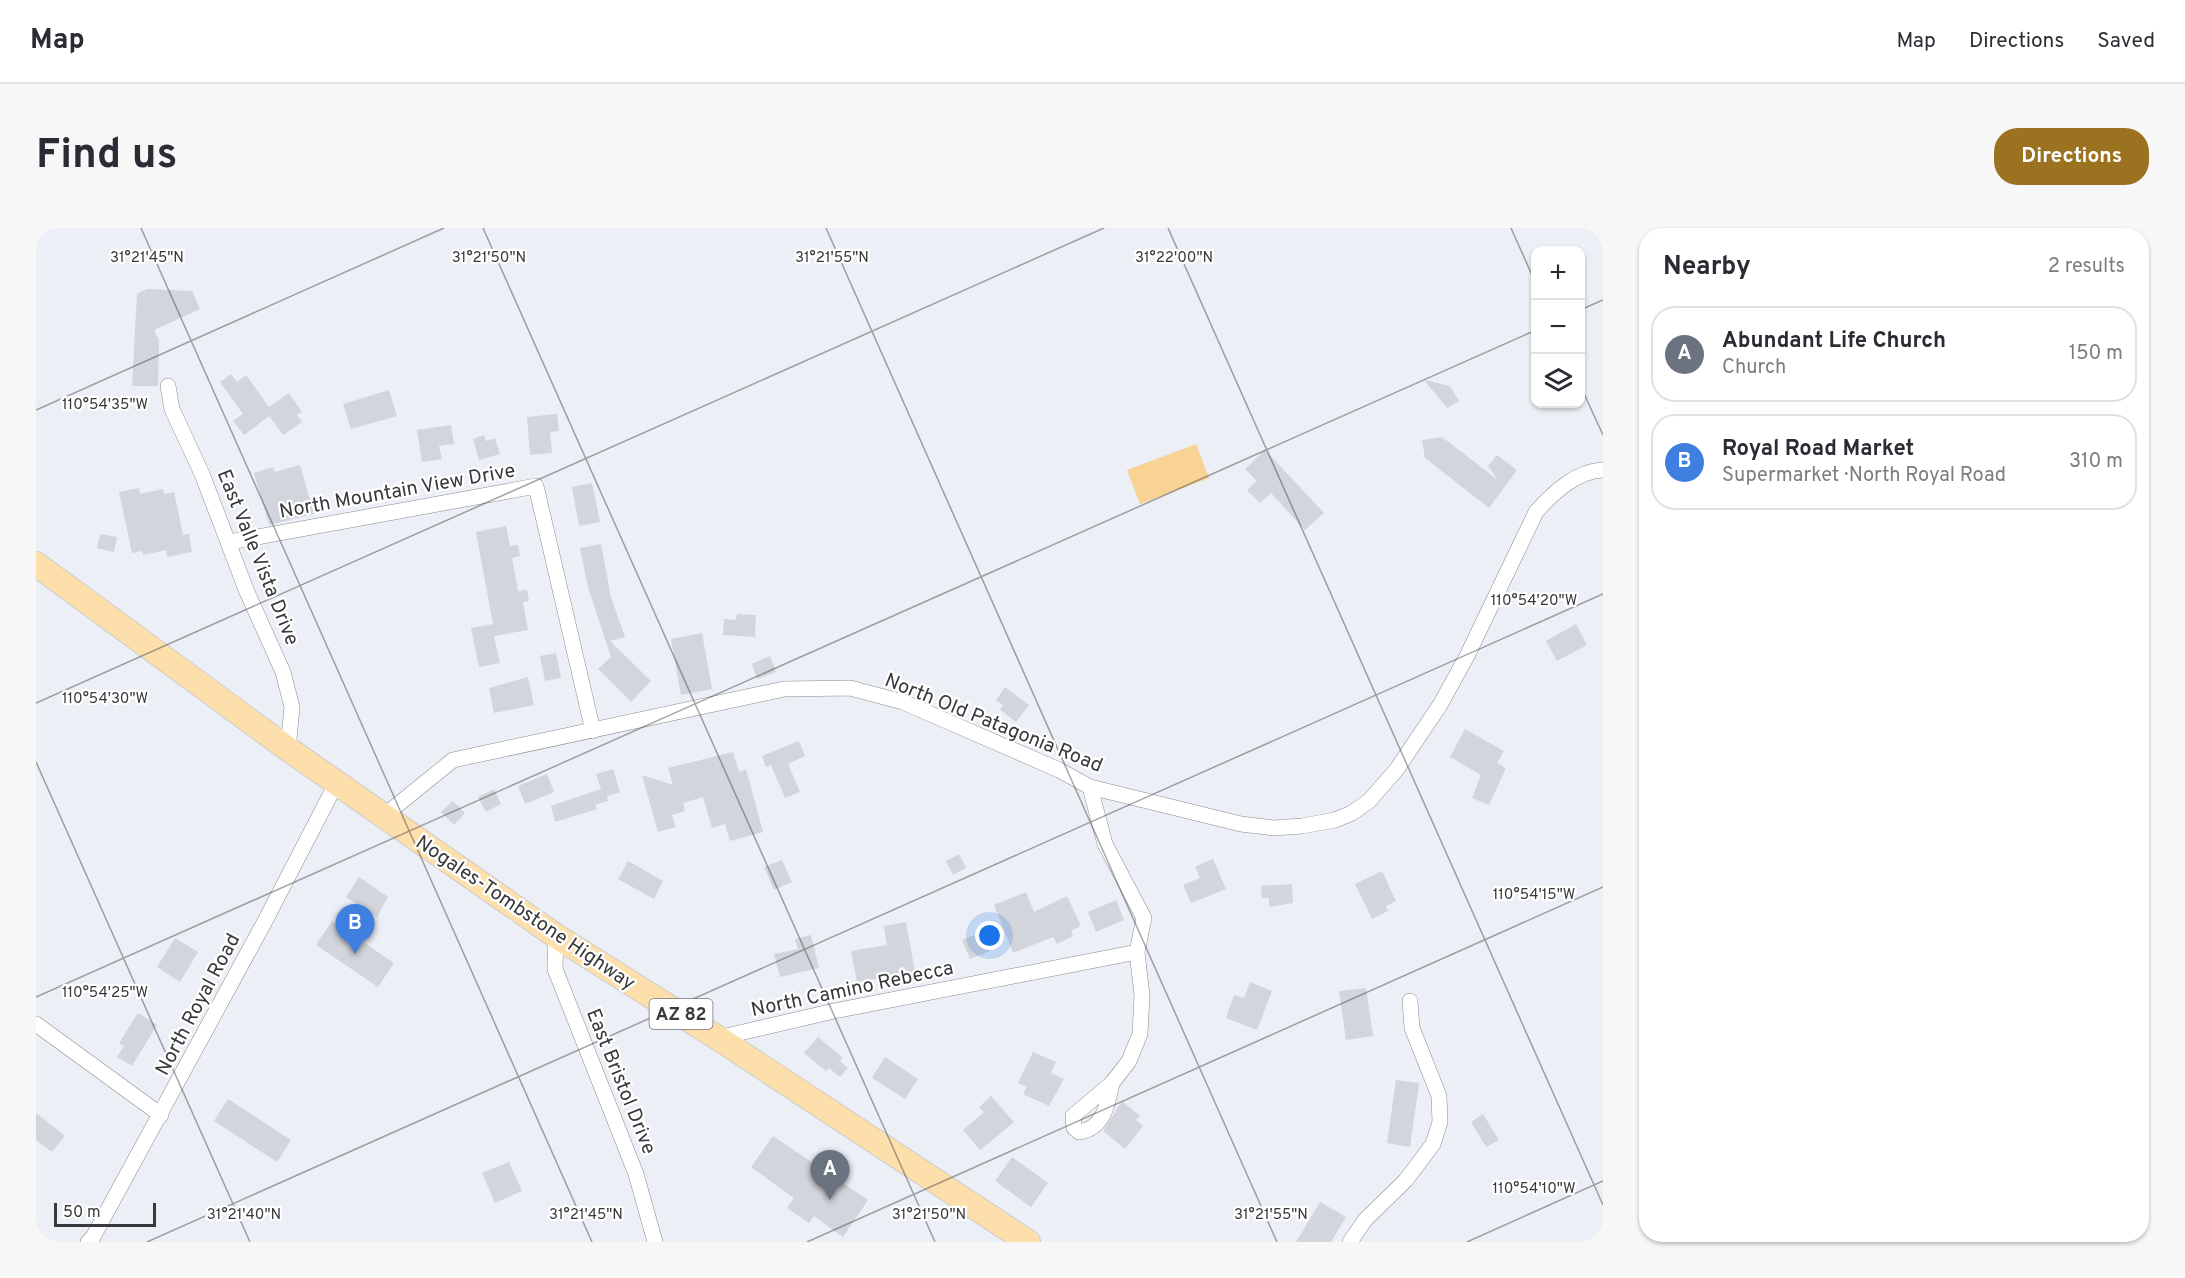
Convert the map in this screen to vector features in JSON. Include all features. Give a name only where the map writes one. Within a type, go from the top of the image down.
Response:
[{"type":"main road","name":"Nogales-Tombstone Highway","points":[[36,564],[288,749],[556,936],[718,1038],[1028,1242]]},
{"type":"street","name":"East Valle Vista Drive","points":[[168,386],[172,409],[230,542],[247,592],[284,672],[292,707],[288,749]]},
{"type":"street","name":"North Old Patagonia Road","points":[[385,815],[453,760],[784,689],[850,688],[903,702],[1059,770],[1090,787],[1242,824],[1274,828],[1318,823],[1352,813],[1369,801],[1397,769],[1440,705],[1467,656],[1536,512],[1552,493],[1573,480],[1603,470]]},
{"type":"street","name":"North Mountain View Drive","points":[[230,542],[536,486],[592,732]]},
{"type":"street","name":"North Royal Road","points":[[88,1242],[161,1115],[337,782]]},
{"type":"street","points":[[1090,787],[1105,844],[1144,918],[1137,952],[1142,995],[1140,1035],[1129,1061],[1112,1083]]},
{"type":"street","name":"East Bristol Drive","points":[[556,936],[555,969],[636,1174],[649,1238]]},
{"type":"street","name":"North Camino Rebecca","points":[[718,1038],[834,1011],[1137,952]]},
{"type":"street","points":[[1350,1242],[1365,1220],[1406,1180],[1433,1144],[1440,1122],[1439,1096],[1412,1028],[1410,1001]]},
{"type":"street","points":[[36,1024],[161,1115]]},
{"type":"shaded area","points":[[1196,444],[1209,478],[1140,504],[1127,470]]},
{"type":"building","points":[[147,289],[192,291],[200,309],[154,330],[159,340],[158,386],[132,386],[137,294]]},
{"type":"building","points":[[231,374],[237,382],[246,375],[269,407],[289,393],[302,412],[297,415],[302,422],[283,435],[269,416],[244,435],[233,421],[243,414],[220,382]]},
{"type":"building","points":[[1424,380],[1450,386],[1459,401],[1447,408]]},
{"type":"building","points":[[389,390],[397,416],[351,429],[343,404]]},
{"type":"building","points":[[557,414],[559,431],[550,432],[552,453],[530,455],[527,417]]},
{"type":"building","points":[[451,425],[454,444],[439,446],[442,459],[422,462],[417,430]]},
{"type":"building","points":[[484,435],[486,441],[495,438],[500,454],[479,460],[473,439]]},
{"type":"building","points":[[1442,437],[1498,480],[1488,466],[1497,455],[1517,470],[1489,508],[1425,458],[1422,440]]},
{"type":"building","points":[[1265,450],[1324,513],[1305,530],[1271,493],[1260,503],[1247,490],[1257,481],[1245,469]]},
{"type":"building","points":[[300,465],[314,514],[269,525],[254,473],[273,467],[275,472]]},
{"type":"building","points":[[592,483],[600,522],[579,526],[572,487]]},
{"type":"building","points":[[139,488],[140,494],[163,489],[164,494],[174,492],[183,535],[189,534],[192,552],[167,557],[166,550],[143,555],[142,551],[132,553],[119,492]]},
{"type":"building","points":[[506,526],[510,546],[518,545],[520,556],[512,558],[518,591],[527,590],[529,601],[523,602],[528,630],[494,636],[500,663],[479,667],[471,628],[493,624],[476,532]]},
{"type":"building","points":[[100,534],[117,537],[114,552],[97,548]]},
{"type":"building","points":[[601,544],[611,597],[625,637],[610,641],[651,681],[631,702],[598,669],[611,657],[588,587],[580,548]]},
{"type":"building","points":[[737,614],[756,615],[755,637],[723,635],[724,619],[736,620]]},
{"type":"building","points":[[1576,624],[1587,645],[1557,661],[1546,641]]},
{"type":"building","points":[[702,633],[712,689],[681,695],[671,639]]},
{"type":"building","points":[[556,653],[561,678],[545,681],[540,656]]},
{"type":"building","points":[[770,656],[776,672],[757,679],[752,664]]},
{"type":"building","points":[[528,677],[534,705],[494,713],[489,688]]},
{"type":"building","points":[[1005,687],[1029,705],[1016,722],[1000,710],[1003,705],[996,700]]},
{"type":"building","points":[[1465,729],[1504,751],[1497,763],[1506,768],[1489,805],[1472,798],[1481,775],[1450,757]]},
{"type":"building","points":[[799,741],[805,756],[788,764],[800,792],[785,798],[771,765],[766,767],[762,756]]},
{"type":"building","points":[[733,752],[739,772],[746,769],[763,832],[730,841],[725,824],[712,828],[703,797],[683,803],[685,811],[672,815],[676,827],[658,832],[642,775],[673,785],[668,768]]},
{"type":"building","points":[[613,769],[620,792],[607,796],[608,801],[595,805],[597,809],[555,822],[551,806],[601,789],[596,774]]},
{"type":"building","points":[[547,774],[554,792],[525,804],[518,786]]},
{"type":"building","points":[[494,789],[501,804],[486,812],[478,797]]},
{"type":"building","points":[[453,801],[465,813],[454,825],[441,812]]},
{"type":"building","points":[[959,854],[966,868],[953,875],[946,861]]},
{"type":"building","points":[[1213,859],[1226,889],[1191,903],[1183,885],[1200,878],[1195,867]]},
{"type":"building","points":[[782,860],[792,882],[774,890],[764,867]]},
{"type":"building","points":[[628,861],[663,881],[654,899],[618,879]]},
{"type":"building","points":[[1382,871],[1396,901],[1386,906],[1388,911],[1372,919],[1355,884]]},
{"type":"building","points":[[359,877],[388,897],[377,917],[346,897]]},
{"type":"building","points":[[1292,884],[1293,903],[1269,907],[1269,898],[1262,898],[1261,886]]},
{"type":"building","points":[[1026,892],[1034,912],[1067,896],[1081,926],[1071,931],[1073,936],[1057,944],[1053,937],[1013,953],[994,905]]},
{"type":"building","points":[[1116,900],[1124,920],[1096,932],[1088,912]]},
{"type":"building","points":[[332,921],[394,963],[378,987],[316,945]]},
{"type":"building","points":[[906,922],[915,972],[857,982],[851,951],[887,945],[884,926]]},
{"type":"building","points":[[982,932],[990,951],[970,959],[962,940]]},
{"type":"building","points":[[811,935],[819,968],[780,977],[774,954],[798,949],[795,939]]},
{"type":"building","points":[[175,938],[198,952],[180,982],[157,967]]},
{"type":"building","points":[[1250,982],[1272,991],[1257,1030],[1226,1018],[1234,995],[1244,998]]},
{"type":"building","points":[[1366,988],[1373,1036],[1346,1040],[1339,991]]},
{"type":"building","points":[[138,1013],[157,1025],[132,1066],[117,1057],[124,1046],[119,1043]]},
{"type":"building","points":[[818,1037],[843,1058],[840,1061],[848,1068],[840,1077],[829,1068],[826,1071],[804,1053]]},
{"type":"building","points":[[1033,1052],[1056,1062],[1051,1073],[1064,1079],[1049,1106],[1023,1094],[1027,1087],[1018,1083]]},
{"type":"building","points":[[885,1057],[918,1079],[905,1099],[872,1078]]},
{"type":"building","points":[[1396,1080],[1419,1083],[1410,1147],[1387,1143]]},
{"type":"building","points":[[991,1096],[1014,1122],[980,1150],[963,1130],[984,1112],[979,1107]]},
{"type":"building","points":[[228,1099],[291,1140],[277,1162],[214,1121]]},
{"type":"building","points":[[1122,1101],[1140,1116],[1136,1120],[1143,1126],[1125,1149],[1103,1131]]},
{"type":"building","points":[[36,1113],[65,1136],[52,1152],[36,1140]]},
{"type":"building","points":[[1483,1114],[1499,1140],[1486,1147],[1471,1122]]},
{"type":"building","points":[[773,1136],[868,1200],[843,1237],[814,1216],[809,1223],[787,1208],[794,1198],[751,1167]]},
{"type":"building","points":[[1012,1157],[1048,1183],[1031,1207],[995,1181]]},
{"type":"building","points":[[509,1162],[522,1191],[495,1203],[482,1173]]},
{"type":"building","points":[[1320,1202],[1346,1217],[1331,1242],[1296,1242]]},
{"type":"place","name":"Royal Road Market","points":[[355,954]]},
{"type":"place","name":"Abundant Life Church","points":[[830,1200]]}]
